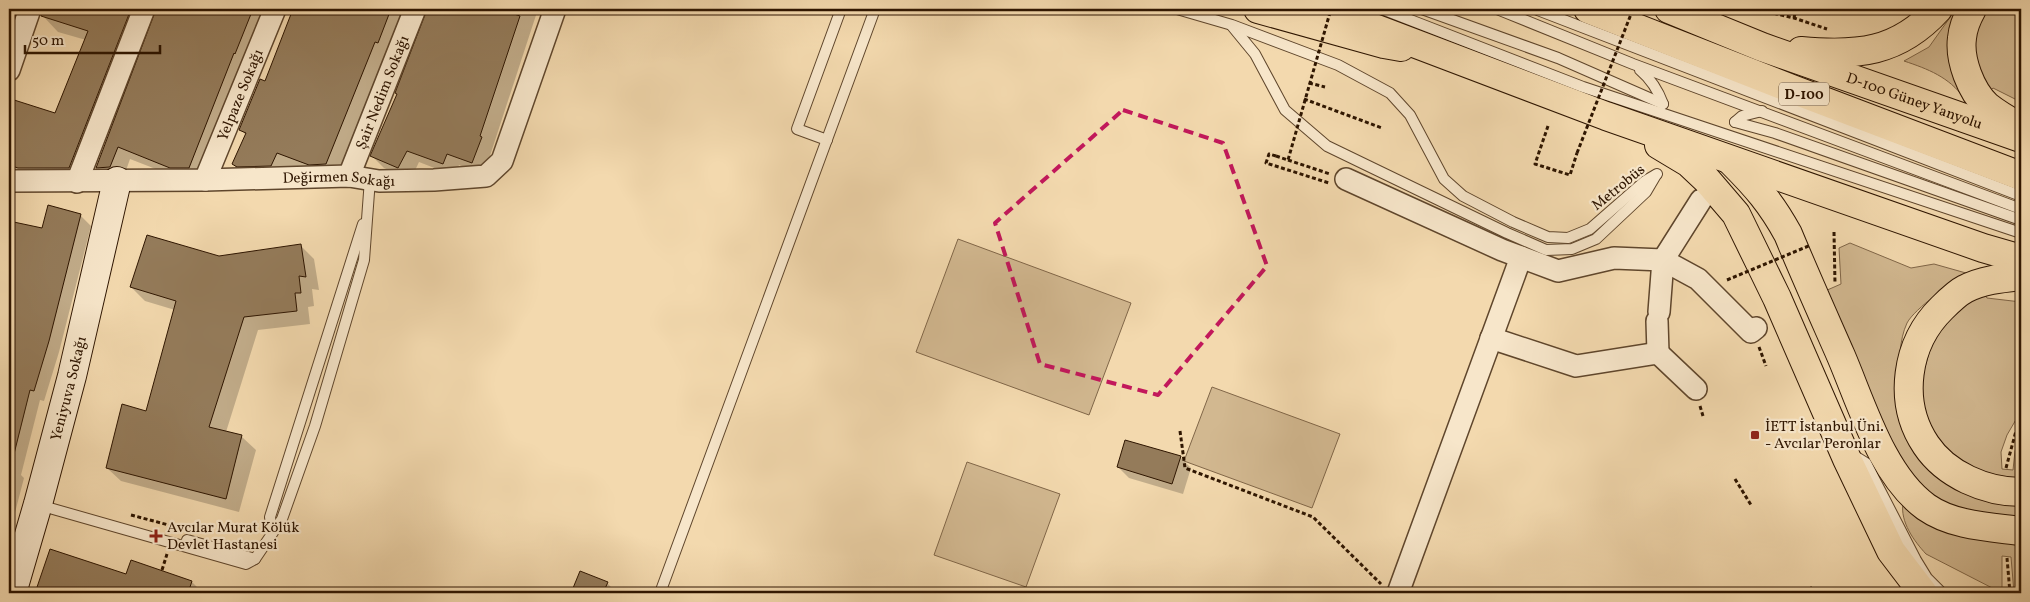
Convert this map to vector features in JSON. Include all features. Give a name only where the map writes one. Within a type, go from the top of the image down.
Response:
[{"type":"main road","points":[[1258,9],[1384,44],[1438,52]]},
{"type":"main road","points":[[1324,9],[1606,116],[1725,156],[1982,248],[2021,259]]},
{"type":"main road","name":"D-100","points":[[1588,9],[2021,176]]},
{"type":"main road","name":"D-100 Güney Yanyolu","points":[[1669,9],[1762,47],[2021,138]]},
{"type":"main road","points":[[1762,47],[1825,53],[1850,53],[1868,50],[1890,44],[1912,34],[1938,9]]},
{"type":"main road","points":[[1972,9],[1965,23],[1961,40],[1964,62],[1971,82],[1986,104],[2021,128]]},
{"type":"main road","points":[[1606,116],[1689,163],[1706,179],[1736,214],[1777,298],[1847,459],[1890,551],[1923,593]]},
{"type":"main road","points":[[1725,156],[1759,189],[1776,211],[1788,234],[1877,440],[1897,478],[1927,508],[1948,518],[1970,525],[2021,531]]},
{"type":"main road","points":[[2021,276],[1978,284],[1965,289],[1930,319],[1916,342],[1909,382],[1910,402],[1916,424],[1925,444],[1942,463],[1959,475],[1981,486],[2008,492],[2021,492]]},
{"type":"street","points":[[9,70],[30,9]]},
{"type":"street","points":[[77,182],[144,9]]},
{"type":"street","name":"Yelpaze Sokağı","points":[[205,180],[276,9]]},
{"type":"street","name":"Şair Nedim Sokağı","points":[[360,178],[415,9]]},
{"type":"street","name":"Değirmen Sokağı","points":[[9,181],[77,182],[360,178],[378,181],[434,180],[486,176],[502,161],[555,9]]},
{"type":"street","points":[[1346,179],[1521,257],[1558,271],[1614,258],[1664,260],[1698,279],[1751,332],[1756,328]]},
{"type":"street","name":"Yeniyuva Sokağı","points":[[12,593],[39,502],[72,376],[117,181]]},
{"type":"street","points":[[1696,389],[1658,353],[1658,317],[1664,260],[1701,200]]},
{"type":"street","points":[[1390,590],[1491,338],[1521,257]]},
{"type":"street","points":[[1491,338],[1576,366],[1658,353]]},
{"type":"lane","points":[[827,140],[797,129],[841,9]]},
{"type":"lane","points":[[660,593],[875,9]]},
{"type":"lane","name":"Metrobüs","points":[[1177,9],[1232,25],[1338,65],[1390,93],[1410,115],[1444,179],[1463,196],[1513,222],[1548,237],[1568,238],[1590,229],[1645,180],[1657,174],[1646,192],[1596,239],[1572,249],[1546,250],[1326,146],[1285,110],[1256,54],[1232,25]]},
{"type":"lane","points":[[1382,9],[1582,87],[2021,233]]},
{"type":"lane","points":[[1422,9],[1558,58],[1663,104],[1650,78],[1633,64]]},
{"type":"lane","points":[[1497,9],[1633,64],[2021,209]]},
{"type":"lane","points":[[1535,9],[2021,196]]},
{"type":"lane","points":[[1762,111],[1742,116],[1735,122],[1784,136],[2021,220]]},
{"type":"lane","points":[[39,502],[246,564],[256,559],[282,519],[320,408],[364,260],[368,208],[360,178]]},
{"type":"lane","points":[[272,533],[270,517],[368,208]]},
{"type":"lane","points":[[1847,459],[1858,458],[1866,463],[1916,560],[1927,578],[1942,593]]},
{"type":"lane","points":[[39,502],[256,559]]},
{"type":"path","points":[[1288,160],[1330,9]]},
{"type":"path","points":[[1548,126],[1535,164],[1570,175],[1633,9]]},
{"type":"path","points":[[1755,9],[1794,18],[1830,30]]},
{"type":"path","points":[[1794,18],[1796,9]]},
{"type":"path","points":[[1309,83],[1325,87]]},
{"type":"path","points":[[1304,99],[1382,128]]},
{"type":"path","points":[[1269,154],[1288,160],[1346,179],[1342,187],[1266,163],[1269,154]]},
{"type":"path","points":[[1830,286],[1835,284],[1834,232]]},
{"type":"path","points":[[1727,280],[1811,245]]},
{"type":"path","points":[[2006,468],[2016,431],[2021,423]]},
{"type":"path","points":[[1180,431],[1185,468],[1313,517],[1390,590]]},
{"type":"path","points":[[1734,479],[1751,505]]},
{"type":"path","points":[[124,513],[184,529]]},
{"type":"path","points":[[2007,558],[2010,593]]},
{"type":"path","points":[[1810,587],[1813,593]]},
{"type":"highlighted area","points":[[1123,110],[1223,143],[1267,266],[1158,395],[1040,364],[995,223]]},
{"type":"shaded area","points":[[1956,9],[1958,9],[1964,98],[1945,79],[1904,61],[1929,47]]},
{"type":"shaded area","points":[[1985,9],[2021,9],[2021,102],[1993,88],[1988,93],[1977,68],[1973,42]]},
{"type":"shaded area","points":[[958,239],[1131,303],[1089,415],[916,352]]},
{"type":"shaded area","points":[[1850,243],[1911,268],[1934,264],[1966,273],[1934,296],[1911,317],[1902,337],[1900,352],[1901,383],[1913,445],[2021,502],[2021,521],[1961,511],[1935,500],[1900,462],[1825,291],[1841,284],[1839,248]]},
{"type":"shaded area","points":[[1983,292],[1987,298],[2021,302],[2021,411],[2007,435],[2001,452],[2002,469],[2013,470],[2015,451],[2021,434],[2021,480],[1996,478],[1952,455],[1934,433],[1923,407],[1920,385],[1934,335],[1952,311]]},
{"type":"shaded area","points":[[1212,387],[1340,434],[1312,508],[1184,461]]},
{"type":"shaded area","points":[[967,462],[1060,494],[1026,587],[934,555]]},
{"type":"shaded area","points":[[1903,503],[2021,540],[2021,593],[2014,593],[2011,557],[2002,556],[2002,593],[1926,554],[1909,531],[1904,517]]},
{"type":"building","points":[[42,9],[131,9],[69,168],[18,168],[9,165],[9,107],[11,99],[55,113],[88,31],[41,16]]},
{"type":"building","points":[[156,9],[253,9],[189,168],[170,168],[118,147],[110,167],[96,168]]},
{"type":"building","points":[[293,9],[391,9],[378,43],[375,42],[326,164],[309,165],[277,153],[271,166],[237,167],[232,164],[246,133],[239,130],[260,79],[265,81]]},
{"type":"building","points":[[427,9],[499,9],[520,16],[472,163],[447,154],[443,164],[407,151],[398,168],[370,156],[397,94],[395,93]]},
{"type":"building","points":[[48,205],[81,214],[49,341],[34,391],[30,390],[14,454],[9,453],[9,221],[42,228]]},
{"type":"building","points":[[147,235],[219,256],[301,244],[306,277],[299,276],[301,293],[295,293],[297,311],[244,317],[209,427],[242,435],[226,499],[106,468],[122,404],[146,411],[176,301],[130,287]]},
{"type":"building","points":[[1125,440],[1181,456],[1172,484],[1117,467]]},
{"type":"building","points":[[50,549],[126,574],[131,560],[192,581],[188,593],[35,593]]},
{"type":"building","points":[[580,571],[608,582],[603,593],[571,593]]},
{"type":"place","name":"İETT İstanbul Üni. - Avcılar Peronlar","points":[[1755,435]]},
{"type":"place","name":"Avcılar Murat Kölük Devlet Hastanesi","points":[[156,536]]}]
